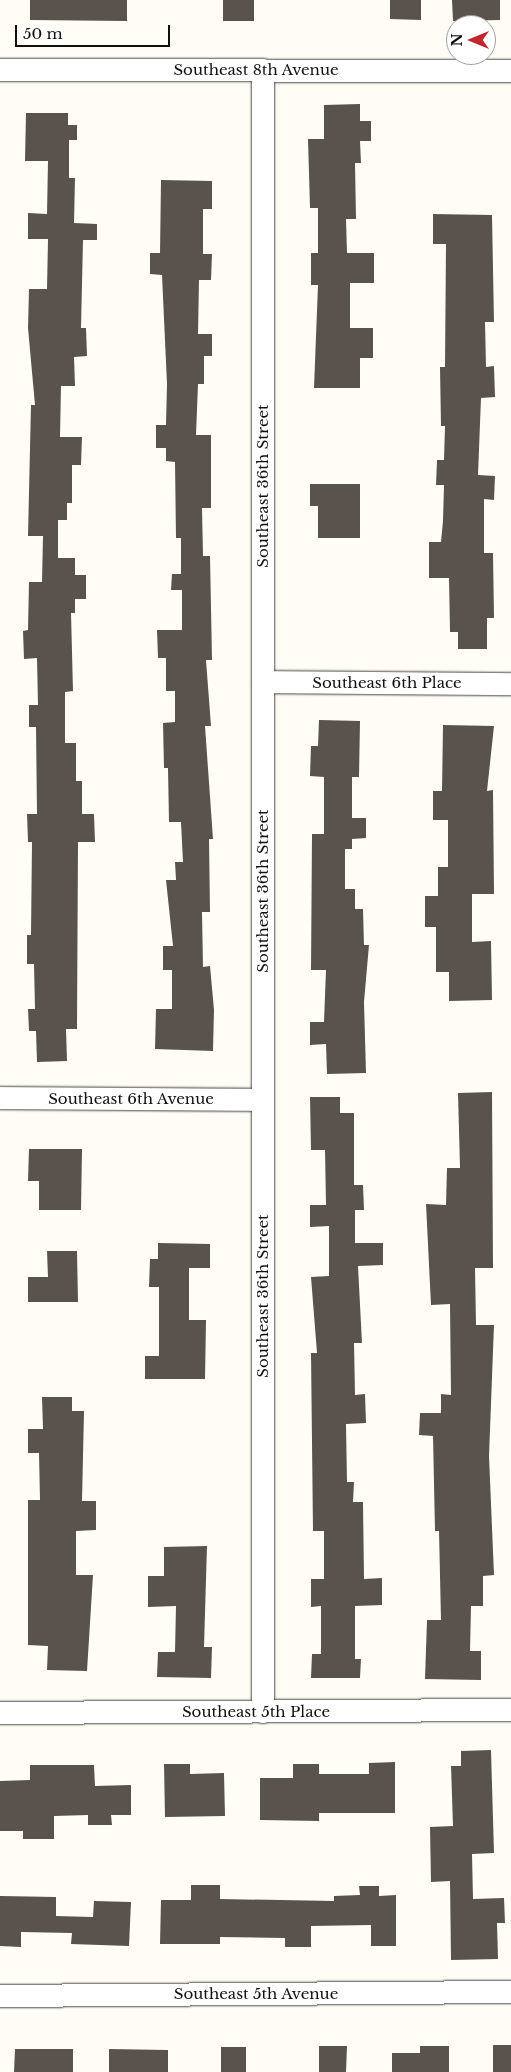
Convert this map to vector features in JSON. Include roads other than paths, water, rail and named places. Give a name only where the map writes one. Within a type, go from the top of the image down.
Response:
[{"type":"street","name":"Southeast 8th Avenue","points":[[0,70],[511,71]]},
{"type":"street","name":"Southeast 36th Street","points":[[263,70],[263,1712]]},
{"type":"street","name":"Southeast 6th Place","points":[[263,682],[511,684]]},
{"type":"street","name":"Southeast 6th Avenue","points":[[0,1098],[263,1100]]},
{"type":"street","name":"Southeast 5th Place","points":[[0,1713],[511,1710]]},
{"type":"street","name":"Southeast 5th Avenue","points":[[0,1996],[511,1992]]}]
